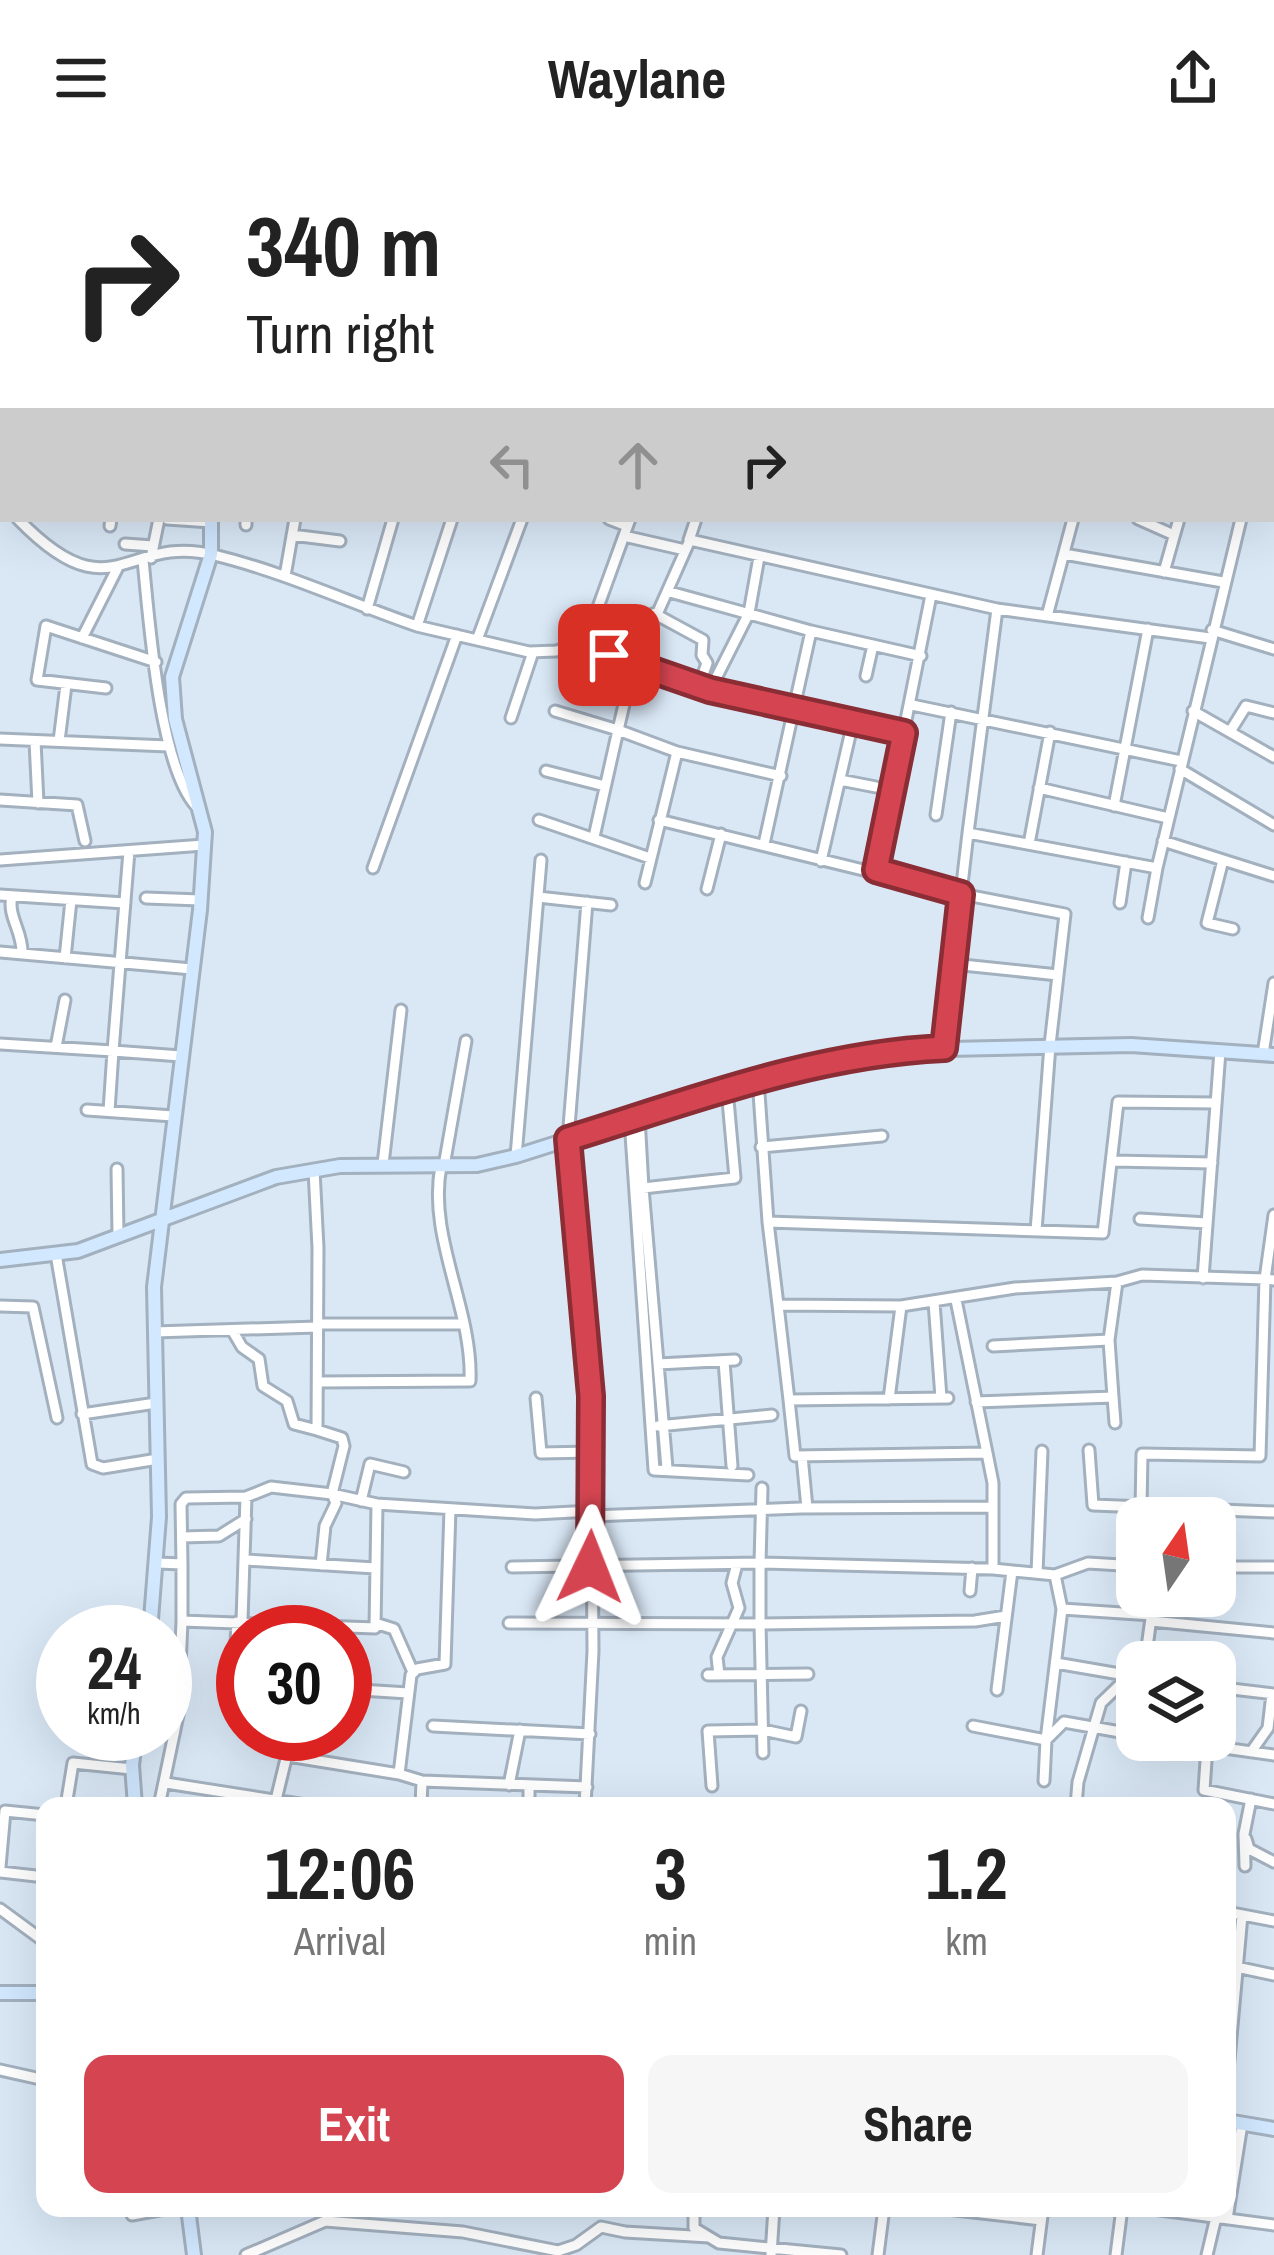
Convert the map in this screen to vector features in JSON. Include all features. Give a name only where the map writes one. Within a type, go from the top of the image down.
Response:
[{"type":"street","points":[[21,522],[71,562],[94,569],[117,568],[149,555],[212,554],[417,626],[533,652],[585,644],[655,614],[670,592],[695,522]]},
{"type":"street","points":[[162,522],[149,555],[156,662],[168,746],[182,791],[200,810]]},
{"type":"street","points":[[153,1605],[158,1563],[154,1332],[160,1218],[204,845],[200,810],[175,718],[172,676],[212,554],[212,522]]},
{"type":"street","points":[[285,576],[294,522]]},
{"type":"street","points":[[367,609],[392,522]]},
{"type":"street","points":[[417,626],[451,522]]},
{"type":"street","points":[[477,640],[521,522]]},
{"type":"street","points":[[1047,616],[1072,522]]},
{"type":"street","points":[[1145,522],[1174,535]]},
{"type":"street","points":[[1164,572],[1178,522]]},
{"type":"street","points":[[1148,917],[1240,522]]},
{"type":"street","points":[[585,644],[627,527],[687,545],[997,609],[1211,634],[1274,649]]},
{"type":"street","points":[[292,535],[340,541]]},
{"type":"street","points":[[125,544],[149,555]]},
{"type":"street","points":[[1064,554],[1223,582]]},
{"type":"street","points":[[705,688],[749,613],[759,557]]},
{"type":"street","points":[[82,638],[117,568]]},
{"type":"street","points":[[670,592],[921,656]]},
{"type":"street","points":[[876,870],[931,595]]},
{"type":"street","points":[[944,1048],[997,609]]},
{"type":"street","points":[[655,614],[703,640],[705,688]]},
{"type":"street","points":[[106,688],[37,680],[46,626],[156,662]]},
{"type":"street","points":[[1114,806],[1148,629]]},
{"type":"street","points":[[764,844],[811,631]]},
{"type":"street","points":[[373,868],[457,635]]},
{"type":"street","points":[[585,644],[633,666],[705,688],[904,733]]},
{"type":"street","points":[[866,676],[873,645]]},
{"type":"street","points":[[511,718],[533,652]]},
{"type":"street","points":[[594,837],[633,666]]},
{"type":"street","points":[[59,741],[66,685]]},
{"type":"street","points":[[912,705],[1180,765],[1274,825]]},
{"type":"street","points":[[1231,730],[1246,706],[1274,712]]},
{"type":"street","points":[[555,711],[677,752],[781,776]]},
{"type":"street","points":[[1193,711],[1274,757]]},
{"type":"street","points":[[935,815],[951,712]]},
{"type":"street","points":[[821,861],[853,722]]},
{"type":"street","points":[[1029,844],[1050,733]]},
{"type":"street","points":[[0,739],[168,746]]},
{"type":"street","points":[[35,741],[38,802]]},
{"type":"street","points":[[645,883],[677,752]]},
{"type":"street","points":[[545,771],[605,786]]},
{"type":"street","points":[[840,780],[876,787]]},
{"type":"street","points":[[1040,788],[1168,818]]},
{"type":"street","points":[[0,800],[77,805],[85,841]]},
{"type":"street","points":[[539,820],[650,858]]},
{"type":"street","points":[[659,820],[961,894],[1065,914],[1036,1231]]},
{"type":"street","points":[[968,833],[1156,868]]},
{"type":"street","points":[[707,889],[721,834]]},
{"type":"street","points":[[1163,841],[1274,876]]},
{"type":"street","points":[[0,860],[204,845]]},
{"type":"street","points":[[109,1112],[129,851]]},
{"type":"street","points":[[516,1156],[541,860]]},
{"type":"street","points":[[1222,860],[1208,923],[1233,929]]},
{"type":"street","points":[[1120,903],[1126,862]]},
{"type":"street","points":[[22,954],[22,936],[6,896],[125,904]]},
{"type":"street","points":[[538,897],[611,905]]},
{"type":"street","points":[[146,898],[200,899]]},
{"type":"street","points":[[65,958],[71,900]]},
{"type":"street","points":[[586,1797],[592,1624],[591,1396],[568,1139],[587,902]]},
{"type":"street","points":[[0,952],[192,969]]},
{"type":"street","points":[[953,964],[1058,975]]},
{"type":"street","points":[[0,1260],[78,1251],[244,1186],[314,1170],[383,1164],[477,1165],[516,1156],[758,1079],[839,1060],[944,1048],[1050,1045],[1269,1055],[1274,983]]},
{"type":"street","points":[[56,1047],[65,1000]]},
{"type":"street","points":[[383,1164],[400,1010]]},
{"type":"street","points":[[318,1382],[470,1381],[437,1201],[466,1041]]},
{"type":"street","points":[[0,1044],[181,1056]]},
{"type":"street","points":[[1203,1278],[1220,1051]]},
{"type":"street","points":[[758,1079],[768,1222],[795,1456],[987,1453]]},
{"type":"street","points":[[644,1188],[735,1178],[727,1089]]},
{"type":"street","points":[[768,1222],[1103,1233],[1118,1102],[1216,1103]]},
{"type":"street","points":[[87,1110],[173,1116]]},
{"type":"street","points":[[634,1118],[660,1364],[654,1470],[748,1475]]},
{"type":"street","points":[[634,1118],[647,1365],[667,1468]]},
{"type":"street","points":[[761,1147],[882,1136]]},
{"type":"street","points":[[1112,1161],[1212,1163]]},
{"type":"street","points":[[116,1169],[118,1235]]},
{"type":"street","points":[[314,1170],[317,1430]]},
{"type":"street","points":[[1140,1219],[1207,1222]]},
{"type":"street","points":[[1260,1456],[1274,1219]]},
{"type":"street","points":[[56,1254],[90,1461],[96,1468],[158,1459]]},
{"type":"street","points":[[778,1305],[901,1306],[1015,1288],[1117,1282],[1142,1275],[1270,1280]]},
{"type":"street","points":[[1115,1423],[1109,1340],[1117,1282]]},
{"type":"street","points":[[956,1300],[993,1483],[993,1569]]},
{"type":"street","points":[[789,1400],[944,1398],[934,1302]]},
{"type":"street","points":[[0,1306],[33,1306],[57,1418]]},
{"type":"street","points":[[889,1399],[901,1306]]},
{"type":"street","points":[[154,1332],[463,1324]]},
{"type":"street","points":[[232,1330],[242,1347],[259,1360],[263,1386],[282,1396],[294,1424],[342,1438],[332,1494],[336,1503],[325,1526],[321,1565]]},
{"type":"street","points":[[994,1346],[1109,1340]]},
{"type":"street","points":[[647,1365],[730,1361],[732,1466]]},
{"type":"street","points":[[976,1402],[1113,1396]]},
{"type":"street","points":[[536,1398],[541,1453],[592,1452]]},
{"type":"street","points":[[1262,1398],[1274,1399]]},
{"type":"street","points":[[82,1414],[156,1403]]},
{"type":"street","points":[[289,1408],[318,1403]]},
{"type":"street","points":[[657,1426],[772,1415]]},
{"type":"street","points":[[1090,1450],[1090,1503],[1116,1506]]},
{"type":"street","points":[[1037,1573],[1042,1451]]},
{"type":"street","points":[[1141,1497],[1142,1454],[1274,1456]]},
{"type":"street","points":[[802,1456],[807,1508]]},
{"type":"street","points":[[361,1501],[370,1464],[404,1472]]},
{"type":"street","points":[[182,1605],[182,1504],[186,1498],[246,1497],[271,1487],[377,1504],[535,1514],[992,1507]]},
{"type":"street","points":[[762,1488],[763,1754]]},
{"type":"street","points":[[242,1605],[246,1497]]},
{"type":"street","points":[[372,1628],[377,1504]]},
{"type":"street","points":[[413,1672],[445,1664],[451,1509]]},
{"type":"street","points":[[1236,1513],[1274,1512]]},
{"type":"street","points":[[182,1537],[219,1536],[246,1519]]},
{"type":"street","points":[[246,1560],[375,1568]]},
{"type":"street","points":[[158,1563],[182,1564]]},
{"type":"street","points":[[512,1567],[760,1563],[972,1568],[1055,1575],[1088,1564],[1116,1565]]},
{"type":"street","points":[[737,1564],[732,1583],[739,1608],[714,1675],[808,1674]]},
{"type":"street","points":[[1236,1567],[1274,1568]]},
{"type":"street","points":[[970,1591],[972,1568]]},
{"type":"street","points":[[997,1690],[1012,1570]]},
{"type":"street","points":[[1044,1781],[1062,1609],[1055,1575]]},
{"type":"street","points":[[1062,1609],[1274,1634]]},
{"type":"street","points":[[509,1622],[760,1624],[975,1621],[1006,1616]]},
{"type":"street","points":[[1148,1641],[1151,1618]]},
{"type":"street","points":[[375,1623],[394,1629],[413,1672],[399,1774]]},
{"type":"street","points":[[1056,1663],[1116,1673]]},
{"type":"street","points":[[372,1690],[409,1693]]},
{"type":"street","points":[[1236,1690],[1273,1694],[1268,1729],[1251,1752]]},
{"type":"street","points":[[1077,1797],[1101,1703],[1116,1691]]},
{"type":"street","points":[[712,1786],[708,1731],[763,1730],[796,1737],[801,1711]]},
{"type":"street","points":[[1046,1740],[1064,1722],[1116,1731]]},
{"type":"street","points":[[434,1726],[590,1734]]},
{"type":"street","points":[[973,1726],[1046,1740]]},
{"type":"street","points":[[509,1785],[520,1730]]},
{"type":"street","points":[[1236,1750],[1274,1754]]},
{"type":"street","points":[[133,1761],[134,1797]]},
{"type":"street","points":[[162,1797],[170,1761]]},
{"type":"street","points":[[277,1797],[287,1761]]},
{"type":"street","points":[[319,1761],[422,1781],[587,1787]]},
{"type":"street","points":[[1206,1761],[1204,1790],[1274,1804]]},
{"type":"street","points":[[67,1797],[73,1763],[132,1769]]},
{"type":"street","points":[[421,1797],[422,1781]]},
{"type":"street","points":[[166,1783],[242,1797]]},
{"type":"street","points":[[529,1797],[530,1785]]},
{"type":"street","points":[[1245,1866],[1244,1834],[1251,1799]]},
{"type":"street","points":[[36,1814],[5,1811],[0,1870],[36,1876]]},
{"type":"street","points":[[1244,1834],[1249,1849],[1274,1862]]},
{"type":"street","points":[[0,1910],[36,1936]]},
{"type":"street","points":[[1236,1914],[1274,1922]]},
{"type":"street","points":[[1236,1949],[1242,1916]]},
{"type":"street","points":[[1236,1967],[1274,1975]]},
{"type":"street","points":[[0,1993],[36,1993]]},
{"type":"street","points":[[0,2070],[36,2078]]},
{"type":"street","points":[[1236,2123],[1274,2129]]},
{"type":"street","points":[[1236,2152],[1242,2124]]},
{"type":"street","points":[[189,2217],[194,2255]]},
{"type":"street","points":[[694,2217],[694,2228],[719,2243],[842,2255]]},
{"type":"street","points":[[772,2251],[774,2217]]},
{"type":"street","points":[[878,2255],[883,2217]]},
{"type":"street","points":[[1037,2255],[1042,2217]]},
{"type":"street","points":[[1116,2255],[1121,2217]]},
{"type":"street","points":[[1214,2217],[1274,2225]]},
{"type":"street","points":[[1207,2255],[1222,2218]]},
{"type":"street","points":[[247,2255],[325,2221],[463,2232],[558,2251],[602,2227],[709,2237]]},
{"type":"route","points":[[590,1567],[591,1396],[568,1139],[758,1079],[839,1060],[944,1048],[961,894],[876,870],[904,733],[710,690],[609,655]]}]
